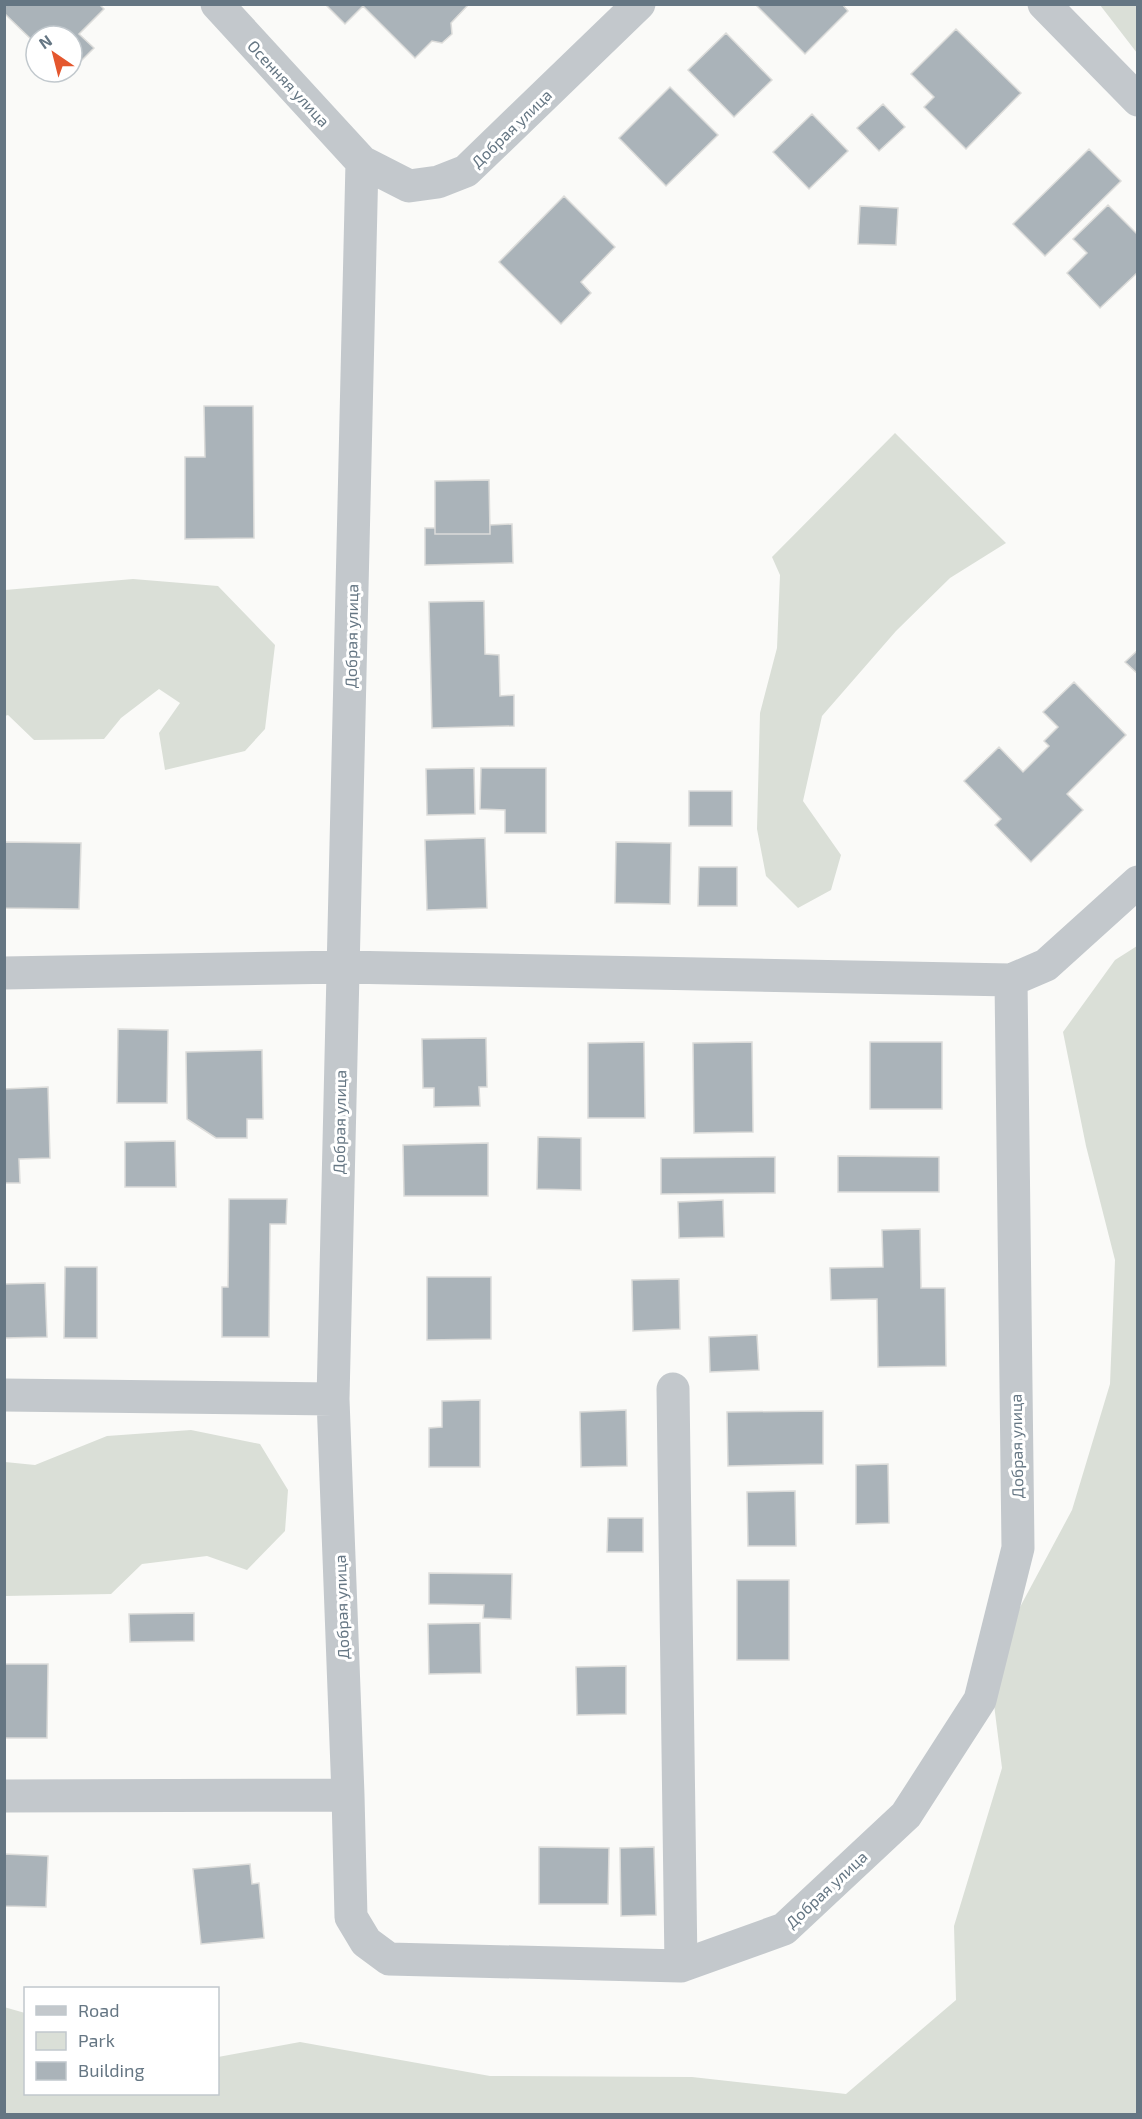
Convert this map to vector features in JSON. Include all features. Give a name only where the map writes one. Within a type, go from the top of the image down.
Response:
[{"type":"street","name":"Осенняя улица","points":[[217,4],[362,162]]},
{"type":"street","name":"Добрая улица","points":[[639,4],[466,171],[438,182],[409,186],[362,162],[333,1399],[351,1917],[366,1942],[389,1959],[681,1966],[784,1929],[906,1815],[980,1700],[1018,1548],[1011,980]]},
{"type":"street","points":[[1044,4],[1137,100]]},
{"type":"street","points":[[4,973],[343,967],[1011,980],[1046,965],[1137,882]]},
{"type":"street","points":[[673,1389],[681,1966]]},
{"type":"street","points":[[4,1395],[333,1399]]},
{"type":"street","points":[[4,1796],[348,1795]]},
{"type":"green space","points":[[1100,5],[1137,5],[1137,53]]},
{"type":"green space","points":[[895,433],[1006,543],[950,578],[896,631],[822,716],[803,801],[841,855],[831,890],[798,908],[766,876],[757,829],[760,713],[777,648],[780,575],[772,557]]},
{"type":"green space","points":[[133,579],[218,586],[275,645],[265,729],[245,751],[165,770],[159,733],[180,703],[159,689],[121,718],[104,739],[34,740],[8,715],[5,716],[5,590]]},
{"type":"green space","points":[[1137,946],[1137,2114],[5,2114],[4,2007],[24,2013],[24,2095],[219,2095],[219,2057],[300,2042],[490,2076],[692,2077],[846,2094],[956,2000],[954,1926],[1002,1768],[989,1665],[1072,1510],[1110,1384],[1115,1260],[1086,1146],[1063,1032],[1115,960]]},
{"type":"green space","points":[[191,1430],[260,1444],[288,1490],[285,1531],[247,1570],[207,1556],[142,1564],[111,1594],[5,1596],[5,1462],[35,1465],[107,1436]]},
{"type":"building","points":[[4,4],[99,4],[104,9],[84,29],[84,24],[24,24],[24,32],[4,13]]},
{"type":"building","points":[[325,4],[469,4],[451,23],[452,34],[442,43],[432,41],[415,58],[363,6],[345,24]]},
{"type":"building","points":[[755,4],[842,4],[848,11],[805,54]]},
{"type":"building","points":[[956,29],[1021,93],[966,149],[924,107],[934,97],[911,74]]},
{"type":"building","points":[[726,33],[772,80],[734,117],[688,70]]},
{"type":"building","points":[[84,39],[94,48],[84,58]]},
{"type":"building","points":[[670,87],[718,135],[666,186],[619,138]]},
{"type":"building","points":[[883,104],[905,127],[879,151],[857,128]]},
{"type":"building","points":[[812,114],[848,151],[809,189],[773,152]]},
{"type":"building","points":[[1089,149],[1121,181],[1045,256],[1013,224]]},
{"type":"building","points":[[564,196],[615,247],[581,282],[591,293],[561,324],[499,262]]},
{"type":"building","points":[[1108,205],[1138,235],[1138,272],[1100,308],[1067,273],[1087,253],[1073,239]]},
{"type":"building","points":[[860,206],[898,208],[896,245],[858,244]]},
{"type":"building","points":[[204,406],[253,406],[254,538],[185,539],[185,457],[205,457]]},
{"type":"building","points":[[489,480],[490,534],[435,534],[435,481]]},
{"type":"building","points":[[512,524],[513,563],[425,565],[425,528],[435,528],[435,534],[490,534],[490,525]]},
{"type":"building","points":[[484,601],[485,654],[499,655],[500,696],[514,695],[514,726],[432,728],[429,602]]},
{"type":"building","points":[[1138,650],[1138,674],[1125,662]]},
{"type":"building","points":[[1074,682],[1126,735],[1067,794],[1083,810],[1031,862],[995,825],[1001,819],[964,781],[999,747],[1023,772],[1049,746],[1044,741],[1058,727],[1043,712]]},
{"type":"building","points":[[474,768],[475,814],[427,815],[426,769]]},
{"type":"building","points":[[481,768],[546,768],[546,833],[505,833],[505,810],[480,809]]},
{"type":"building","points":[[689,791],[732,791],[732,826],[689,826]]},
{"type":"building","points":[[485,838],[487,908],[427,910],[425,840]]},
{"type":"building","points":[[4,842],[81,843],[79,909],[4,908]]},
{"type":"building","points":[[616,842],[671,843],[670,904],[615,903]]},
{"type":"building","points":[[699,867],[737,867],[737,906],[698,906]]},
{"type":"building","points":[[118,1029],[168,1030],[167,1103],[117,1103]]},
{"type":"building","points":[[486,1038],[487,1087],[479,1087],[480,1106],[434,1107],[434,1088],[423,1088],[422,1039]]},
{"type":"building","points":[[644,1042],[645,1118],[588,1118],[588,1043]]},
{"type":"building","points":[[752,1042],[753,1132],[694,1133],[693,1043]]},
{"type":"building","points":[[870,1042],[942,1042],[942,1109],[870,1109]]},
{"type":"building","points":[[262,1050],[263,1119],[247,1119],[247,1138],[216,1138],[187,1119],[186,1052]]},
{"type":"building","points":[[48,1087],[50,1158],[19,1159],[20,1183],[4,1183],[4,1089]]},
{"type":"building","points":[[538,1137],[581,1138],[581,1190],[537,1189]]},
{"type":"building","points":[[175,1141],[176,1187],[125,1187],[125,1142]]},
{"type":"building","points":[[488,1143],[488,1196],[404,1196],[403,1145]]},
{"type":"building","points":[[838,1156],[939,1157],[939,1192],[838,1192]]},
{"type":"building","points":[[775,1157],[775,1193],[661,1194],[661,1158]]},
{"type":"building","points":[[229,1199],[287,1199],[286,1224],[270,1224],[269,1337],[222,1337],[222,1287],[228,1287]]},
{"type":"building","points":[[723,1200],[724,1237],[679,1238],[678,1202]]},
{"type":"building","points":[[920,1229],[921,1288],[945,1288],[946,1366],[878,1367],[877,1299],[831,1300],[830,1268],[883,1267],[882,1230]]},
{"type":"building","points":[[65,1267],[97,1267],[97,1338],[64,1338]]},
{"type":"building","points":[[427,1277],[491,1277],[491,1339],[427,1340]]},
{"type":"building","points":[[679,1279],[680,1329],[633,1331],[632,1280]]},
{"type":"building","points":[[45,1283],[47,1337],[4,1338],[4,1284]]},
{"type":"building","points":[[757,1335],[759,1370],[710,1372],[709,1337]]},
{"type":"building","points":[[480,1400],[480,1467],[429,1467],[429,1428],[442,1427],[442,1401]]},
{"type":"building","points":[[626,1410],[627,1466],[581,1467],[580,1412]]},
{"type":"building","points":[[823,1411],[823,1464],[728,1466],[727,1412]]},
{"type":"building","points":[[888,1464],[889,1523],[856,1524],[856,1465]]},
{"type":"building","points":[[795,1491],[796,1546],[748,1546],[747,1492]]},
{"type":"building","points":[[608,1518],[643,1518],[643,1552],[607,1552]]},
{"type":"building","points":[[429,1573],[512,1574],[511,1619],[483,1618],[484,1605],[429,1604]]},
{"type":"building","points":[[737,1580],[789,1580],[789,1660],[737,1660]]},
{"type":"building","points":[[194,1613],[194,1641],[130,1642],[129,1614]]},
{"type":"building","points":[[480,1623],[481,1673],[429,1674],[428,1624]]},
{"type":"building","points":[[4,1664],[48,1664],[47,1738],[4,1738]]},
{"type":"building","points":[[626,1666],[626,1714],[577,1715],[576,1667]]},
{"type":"building","points":[[539,1847],[609,1848],[608,1904],[539,1904]]},
{"type":"building","points":[[654,1847],[656,1915],[621,1916],[620,1848]]},
{"type":"building","points":[[4,1854],[48,1856],[46,1907],[4,1906]]},
{"type":"building","points":[[250,1864],[252,1884],[259,1883],[264,1938],[201,1944],[193,1869]]}]
